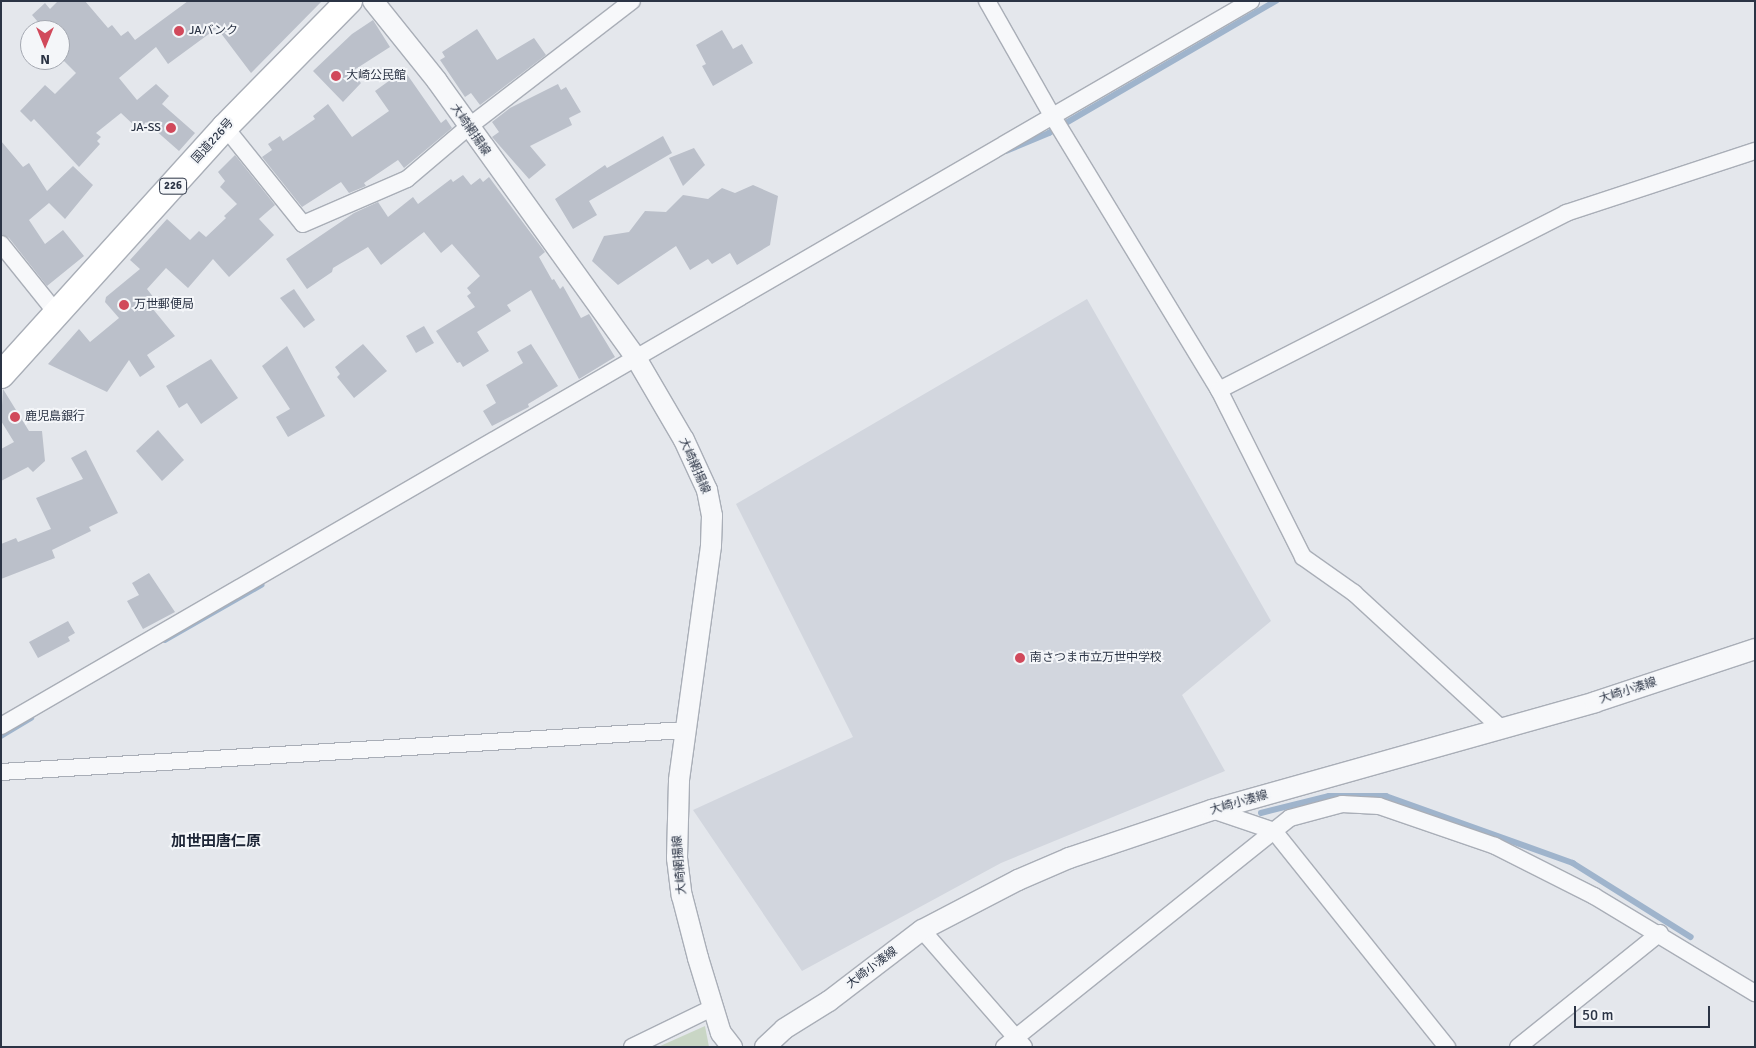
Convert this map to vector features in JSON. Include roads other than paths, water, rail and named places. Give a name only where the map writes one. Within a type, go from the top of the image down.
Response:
[{"type":"highway","name":"国道226号","points":[[1,375],[58,315],[225,127],[349,1]]},
{"type":"street","name":"大崎網揚線","points":[[373,1],[437,81],[467,128],[567,260],[636,358],[684,440],[707,490],[712,516],[711,546],[679,781],[677,858],[682,896],[721,1033],[732,1047]]},
{"type":"street","points":[[225,127],[303,224],[407,179],[467,128],[632,1]]},
{"type":"street","points":[[987,1],[1056,122],[1219,390],[1303,557],[1354,593],[1502,729]]},
{"type":"street","points":[[1,726],[636,358],[1056,122],[1251,1]]},
{"type":"street","points":[[1219,390],[1566,213],[1755,150]]},
{"type":"street","points":[[1,244],[58,315]]},
{"type":"street","name":"大崎小湊線","points":[[766,1047],[784,1029],[829,1001],[922,930],[1018,880],[1069,858],[1212,810],[1502,729],[1755,649]]},
{"type":"street","points":[[1,772],[685,730]]},
{"type":"street","points":[[922,930],[1014,1044],[1290,818],[1342,804],[1379,806],[1495,846],[1594,896],[1660,933],[1755,993]]},
{"type":"street","points":[[1212,810],[1274,831],[1447,1047]]},
{"type":"street","points":[[1518,1047],[1660,933]]},
{"type":"street","points":[[632,1047],[714,1006]]},
{"type":"waterway","points":[[1006,151],[1049,133],[1276,1]]},
{"type":"waterway","points":[[165,640],[261,585]]},
{"type":"waterway","points":[[1,736],[31,718]]},
{"type":"waterway","points":[[1261,813],[1329,796],[1386,796],[1573,863],[1691,937]]},
{"type":"place","name":"JAバンク","points":[[179,31]]},
{"type":"place","name":"大崎公民館","points":[[336,76]]},
{"type":"place","name":"JA-SS","points":[[171,128]]},
{"type":"place","name":"万世郵便局","points":[[124,305]]},
{"type":"place","name":"鹿児島銀行","points":[[15,417]]},
{"type":"place","name":"南さつま市立万世中学校","points":[[1020,658]]},
{"type":"district","name":"加世田唐仁原","points":[[216,842]]}]
